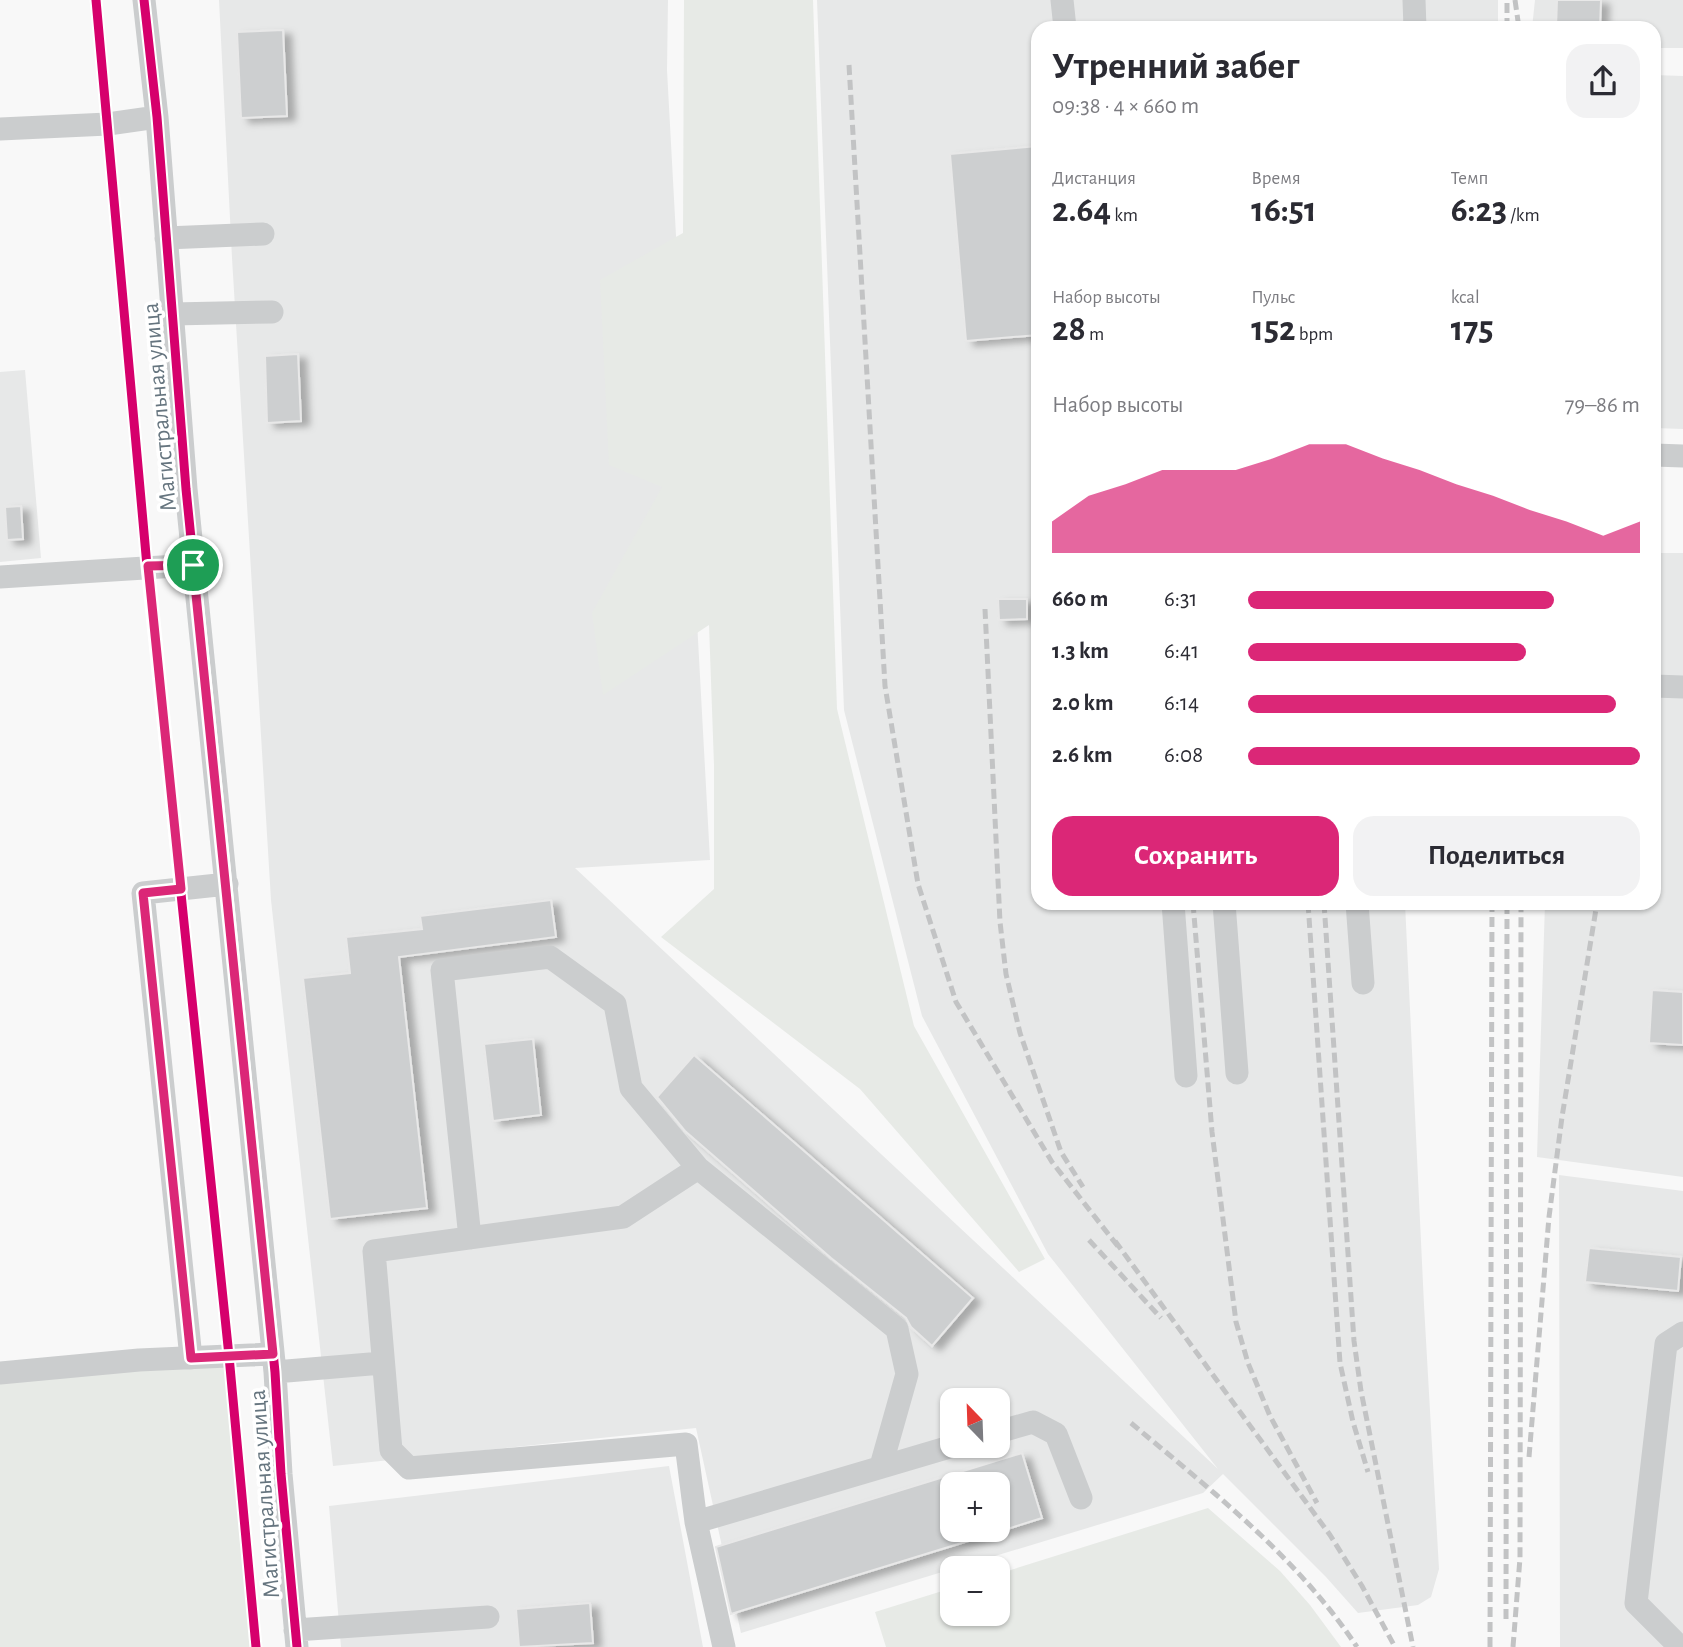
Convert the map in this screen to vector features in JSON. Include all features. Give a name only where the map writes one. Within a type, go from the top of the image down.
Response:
[{"type":"street","name":"Магистральная улица","points":[[144,0],[157,117],[193,565],[274,1363],[296,1639]]},
{"type":"street","points":[[1062,0],[1064,21]]},
{"type":"street","points":[[1414,0],[1415,21]]},
{"type":"street","points":[[0,129],[108,124],[157,117]]},
{"type":"street","points":[[166,237],[263,234]]},
{"type":"street","points":[[172,314],[272,312]]},
{"type":"street","points":[[1661,455],[1683,456]]},
{"type":"street","points":[[0,577],[193,565]]},
{"type":"street","points":[[1661,686],[1683,687]]},
{"type":"street","points":[[191,1358],[143,893],[227,884]]},
{"type":"street","points":[[1174,910],[1186,1076]]},
{"type":"street","points":[[1225,910],[1237,1073]]},
{"type":"street","points":[[1358,910],[1363,984]]},
{"type":"street","points":[[470,1238],[442,970],[550,957],[615,1004],[631,1088],[698,1168],[897,1329],[907,1374],[881,1466]]},
{"type":"street","points":[[698,1168],[623,1217],[374,1251],[391,1450],[410,1468],[686,1444],[696,1522],[724,1647]]},
{"type":"street","points":[[1680,1647],[1636,1602],[1666,1344],[1683,1333]]},
{"type":"street","points":[[0,1373],[191,1358],[274,1363],[382,1363]]},
{"type":"street","points":[[1010,1429],[1033,1422],[1056,1434],[1081,1498]]},
{"type":"street","points":[[696,1522],[940,1450]]},
{"type":"street","points":[[296,1639],[488,1618]]},
{"type":"shaded area","points":[[219,0],[668,0],[667,70],[710,860],[575,868],[1218,1469],[1048,1254],[922,1016],[844,710],[817,0],[1498,0],[1498,21],[1031,21],[1031,910],[1405,910],[1439,1569],[1431,1597],[1418,1605],[1358,1613],[1326,1577],[1223,1474],[1203,1493],[995,1556],[940,1556],[940,1573],[741,1633],[696,1428],[333,1466],[271,900]]},
{"type":"shaded area","points":[[684,0],[813,0],[837,709],[914,1026],[1045,1259],[1019,1272],[860,1089],[661,937],[714,889],[714,765],[709,625],[603,695],[592,613],[662,487],[609,465],[600,280],[683,233]]},
{"type":"shaded area","points":[[1535,0],[1683,0],[1683,48],[1661,48],[1661,21],[1533,21]]},
{"type":"shaded area","points":[[1661,75],[1683,76],[1683,429],[1661,428]]},
{"type":"shaded area","points":[[25,370],[41,558],[0,562],[0,372]]},
{"type":"shaded area","points":[[1661,553],[1683,553],[1683,1177],[1537,1157],[1545,910],[1661,910]]},
{"type":"shaded area","points":[[1559,1175],[1683,1191],[1683,1647],[1560,1647]]},
{"type":"shaded area","points":[[229,1356],[256,1647],[0,1647],[0,1374]]},
{"type":"shaded area","points":[[669,1466],[703,1647],[341,1647],[329,1506]]},
{"type":"shaded area","points":[[1208,1508],[1280,1571],[1310,1605],[1341,1647],[886,1647],[875,1612],[940,1592],[940,1626],[1010,1626],[1010,1570]]},
{"type":"building","points":[[1557,0],[1601,0],[1600,21],[1556,21]]},
{"type":"building","points":[[283,30],[287,116],[241,118],[237,32]]},
{"type":"building","points":[[1031,147],[1031,336],[966,341],[950,154]]},
{"type":"building","points":[[298,354],[301,421],[267,423],[265,356]]},
{"type":"building","points":[[21,506],[23,539],[7,540],[5,507]]},
{"type":"building","points":[[998,599],[1027,599],[1027,619],[999,620]]},
{"type":"building","points":[[551,900],[556,937],[399,957],[427,1208],[330,1219],[303,978],[350,973],[346,937],[422,929],[420,916]]},
{"type":"building","points":[[1652,990],[1683,992],[1683,1045],[1649,1043]]},
{"type":"building","points":[[533,1039],[541,1115],[493,1121],[484,1044]]},
{"type":"building","points":[[694,1055],[973,1298],[932,1346],[911,1327],[906,1318],[831,1258],[685,1131],[657,1097]]},
{"type":"building","points":[[1589,1248],[1681,1257],[1678,1291],[1585,1282]]},
{"type":"building","points":[[1022,1453],[1042,1518],[1010,1528],[1010,1472],[960,1472]]},
{"type":"building","points":[[940,1478],[940,1542],[965,1542],[731,1614],[716,1547]]},
{"type":"building","points":[[590,1603],[593,1643],[519,1647],[516,1609]]},
{"type":"railway","points":[[1507,0],[1507,21]]},
{"type":"railway","points":[[1515,0],[1518,21]]},
{"type":"railway","points":[[849,65],[885,686],[918,884],[956,1002],[1052,1162],[1120,1249]]},
{"type":"railway","points":[[985,609],[1000,922],[1006,974],[1020,1033],[1061,1152],[1083,1187]]},
{"type":"railway","points":[[1194,910],[1212,1132],[1236,1322],[1248,1363],[1270,1416],[1317,1503]]},
{"type":"railway","points":[[1308,910],[1340,1363],[1368,1472]]},
{"type":"railway","points":[[1324,910],[1354,1341],[1361,1391],[1413,1647]]},
{"type":"railway","points":[[1490,1647],[1492,910]]},
{"type":"railway","points":[[1506,1619],[1507,910]]},
{"type":"railway","points":[[1513,1647],[1520,1558],[1521,910]]},
{"type":"railway","points":[[1529,1457],[1549,1217],[1562,1117],[1596,910]]},
{"type":"railway","points":[[1089,1240],[1161,1318]]},
{"type":"railway","points":[[1115,1241],[1330,1535],[1395,1647]]},
{"type":"railway","points":[[1131,1423],[1223,1500],[1281,1555],[1334,1615],[1357,1647]]},
{"type":"cycle path","points":[[96,0],[147,566],[229,1356],[256,1647]]},
{"type":"cycle path","points":[[144,0],[157,117],[186,489],[275,1372],[281,1474],[297,1647]]},
{"type":"route","points":[[193,565],[273,1354],[191,1358],[143,893],[181,889],[148,566],[193,565]]}]
